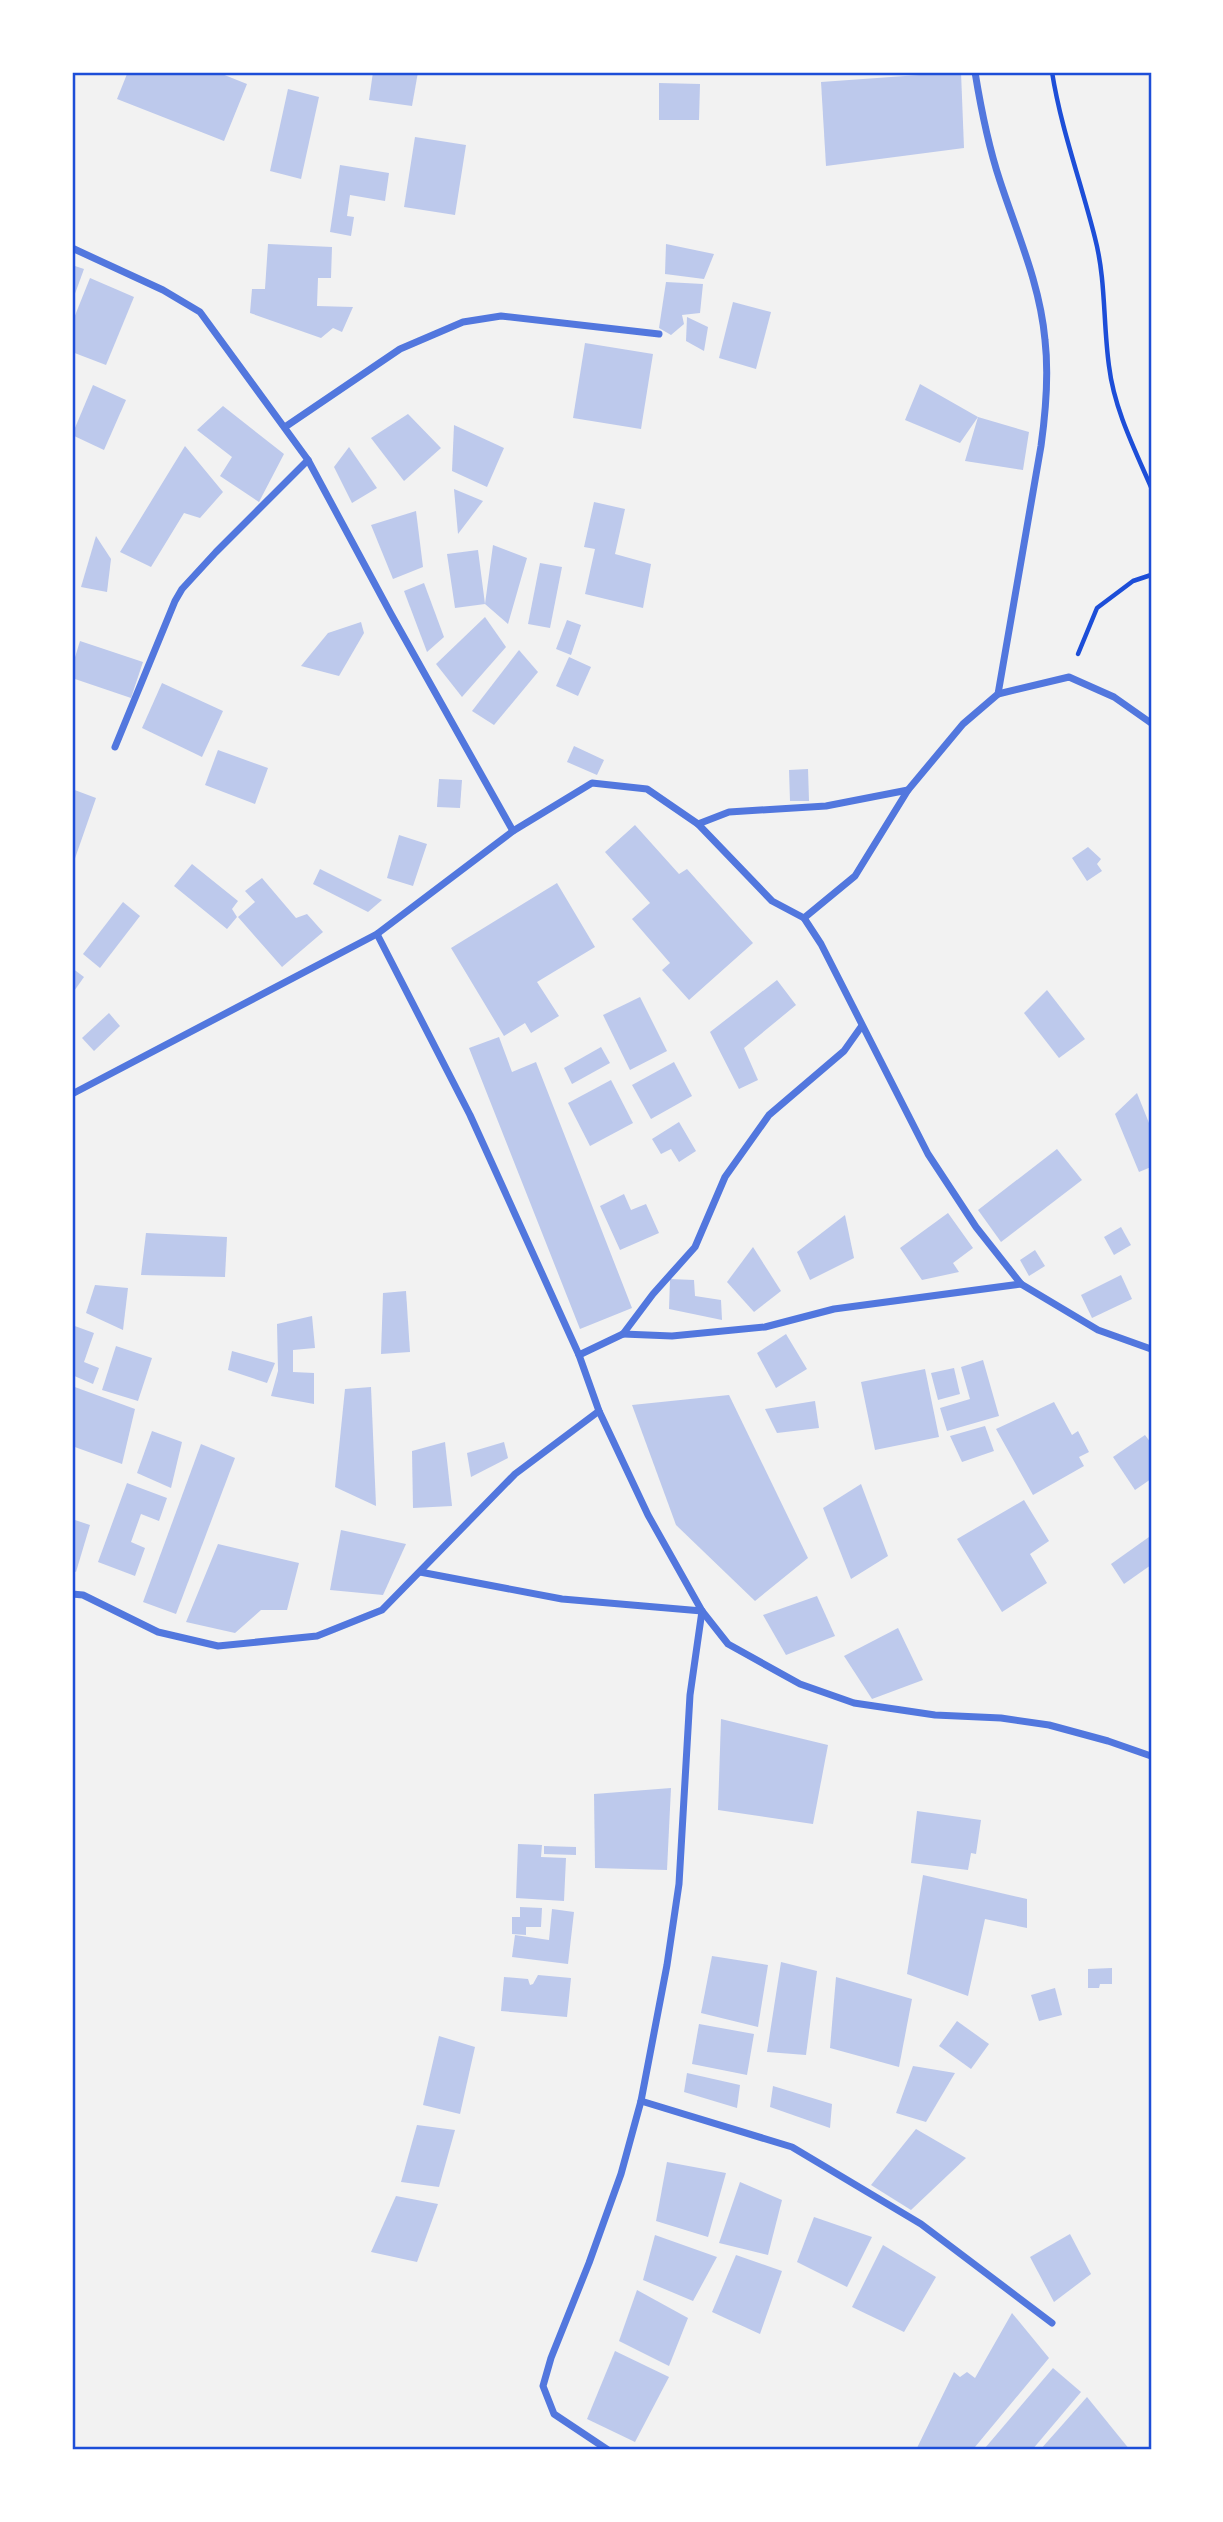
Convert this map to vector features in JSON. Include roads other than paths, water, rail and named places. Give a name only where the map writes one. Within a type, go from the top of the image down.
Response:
[{"type":"street","points":[[975,72],[987,134],[1036,285],[1047,367],[1041,446],[998,694]]},
{"type":"street","points":[[72,248],[163,290],[200,312],[307,460],[513,831]]},
{"type":"street","points":[[285,427],[400,349],[463,322],[501,316],[659,334]]},
{"type":"street","points":[[115,747],[182,589],[307,460]]},
{"type":"street","points":[[804,918],[855,876],[908,790],[962,724],[998,694],[1069,677],[1114,697],[1151,723]]},
{"type":"street","points":[[72,1094],[377,934],[513,831],[592,783],[647,789],[698,824],[772,901],[804,918],[821,944],[928,1154],[976,1227],[1021,1284],[1098,1330],[1151,1349]]},
{"type":"street","points":[[698,824],[729,812],[826,806],[908,790]]},
{"type":"street","points":[[377,934],[470,1115],[579,1355],[599,1411],[648,1515],[702,1611],[728,1644],[800,1684],[854,1703],[935,1715],[1001,1718],[1049,1725],[1151,1756]]},
{"type":"street","points":[[579,1355],[622,1334],[695,1247],[725,1177],[769,1115],[844,1052],[861,1027]]},
{"type":"street","points":[[622,1334],[672,1336],[754,1328],[834,1309],[1021,1284]]},
{"type":"street","points":[[72,1594],[83,1594],[158,1632],[218,1646],[317,1636],[382,1610],[515,1474],[599,1411]]},
{"type":"street","points":[[420,1572],[562,1599],[702,1611]]},
{"type":"street","points":[[608,2450],[554,2414],[543,2386],[551,2358],[621,2174],[641,2101],[667,1965],[679,1884],[690,1695],[702,1611]]},
{"type":"street","points":[[641,2101],[792,2147],[921,2224],[1052,2323]]}]
